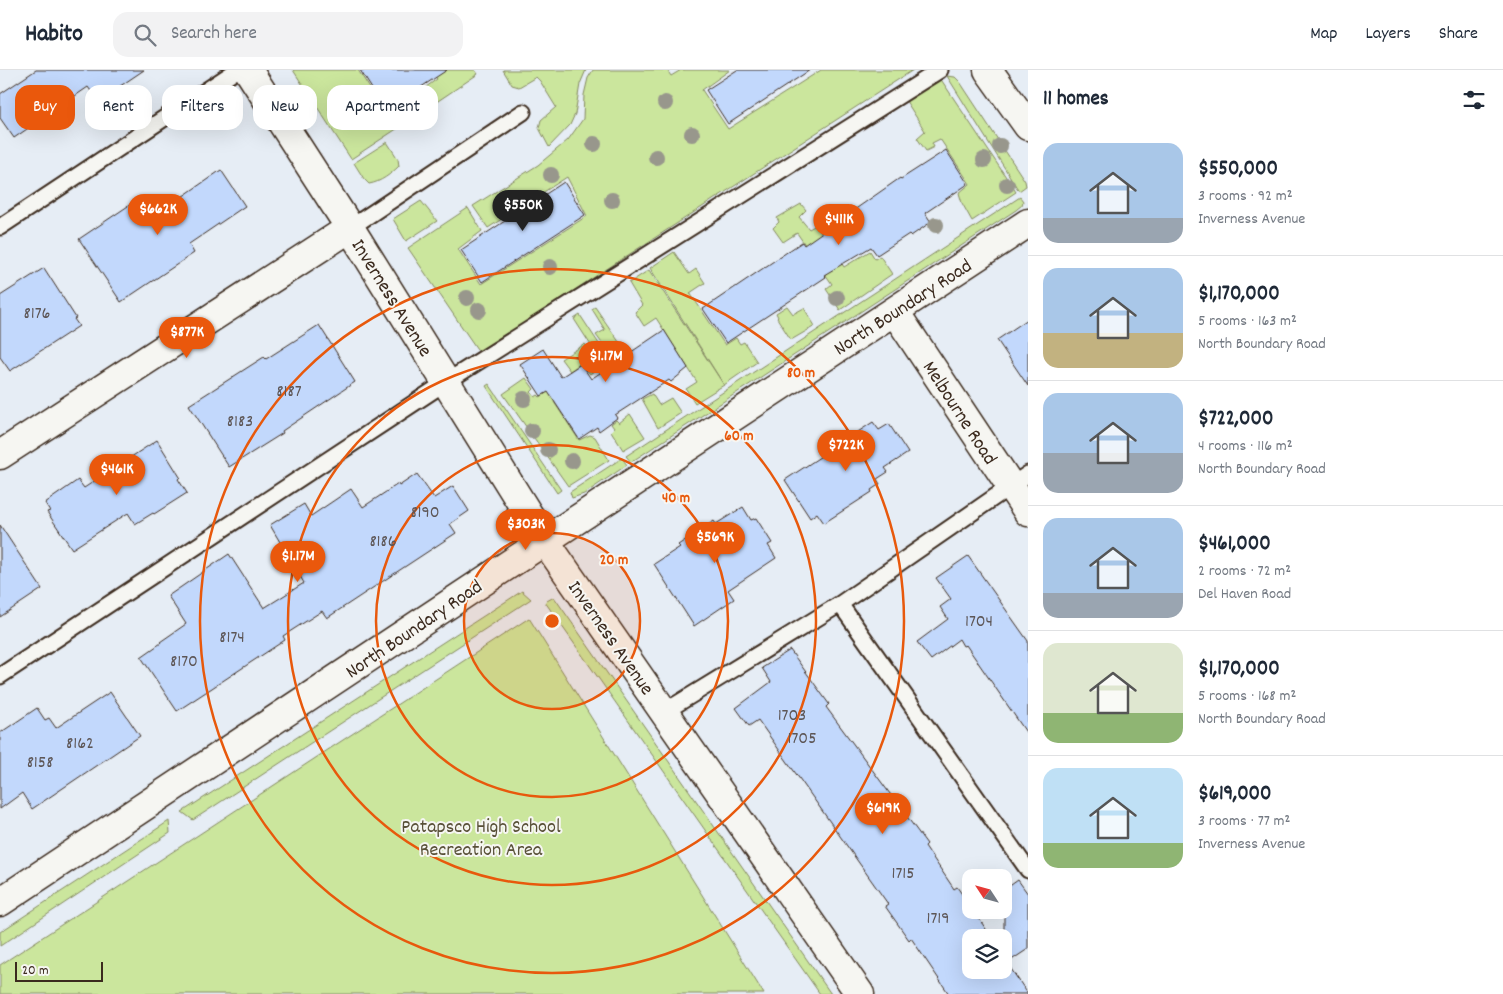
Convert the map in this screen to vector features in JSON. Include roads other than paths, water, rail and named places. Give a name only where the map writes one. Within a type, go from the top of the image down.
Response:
[{"type":"street","name":"Inverness Avenue","points":[[248,70],[350,228],[545,541],[860,994]]},
{"type":"street","points":[[988,70],[1028,126]]},
{"type":"street","name":"North Boundary Road","points":[[0,902],[1028,223]]},
{"type":"street","points":[[0,455],[350,228]]},
{"type":"street","name":"Melbourne Road","points":[[895,312],[1019,480],[1028,512]]},
{"type":"lane","points":[[0,227],[237,70]]},
{"type":"lane","points":[[0,676],[446,382],[940,70]]},
{"type":"lane","points":[[350,228],[523,112]]},
{"type":"lane","points":[[664,712],[840,604],[1019,480]]},
{"type":"lane","points":[[840,604],[1028,870]]},
{"type":"park label","name":"Patapsco High School Recreation Area","points":[[481,836]]}]
